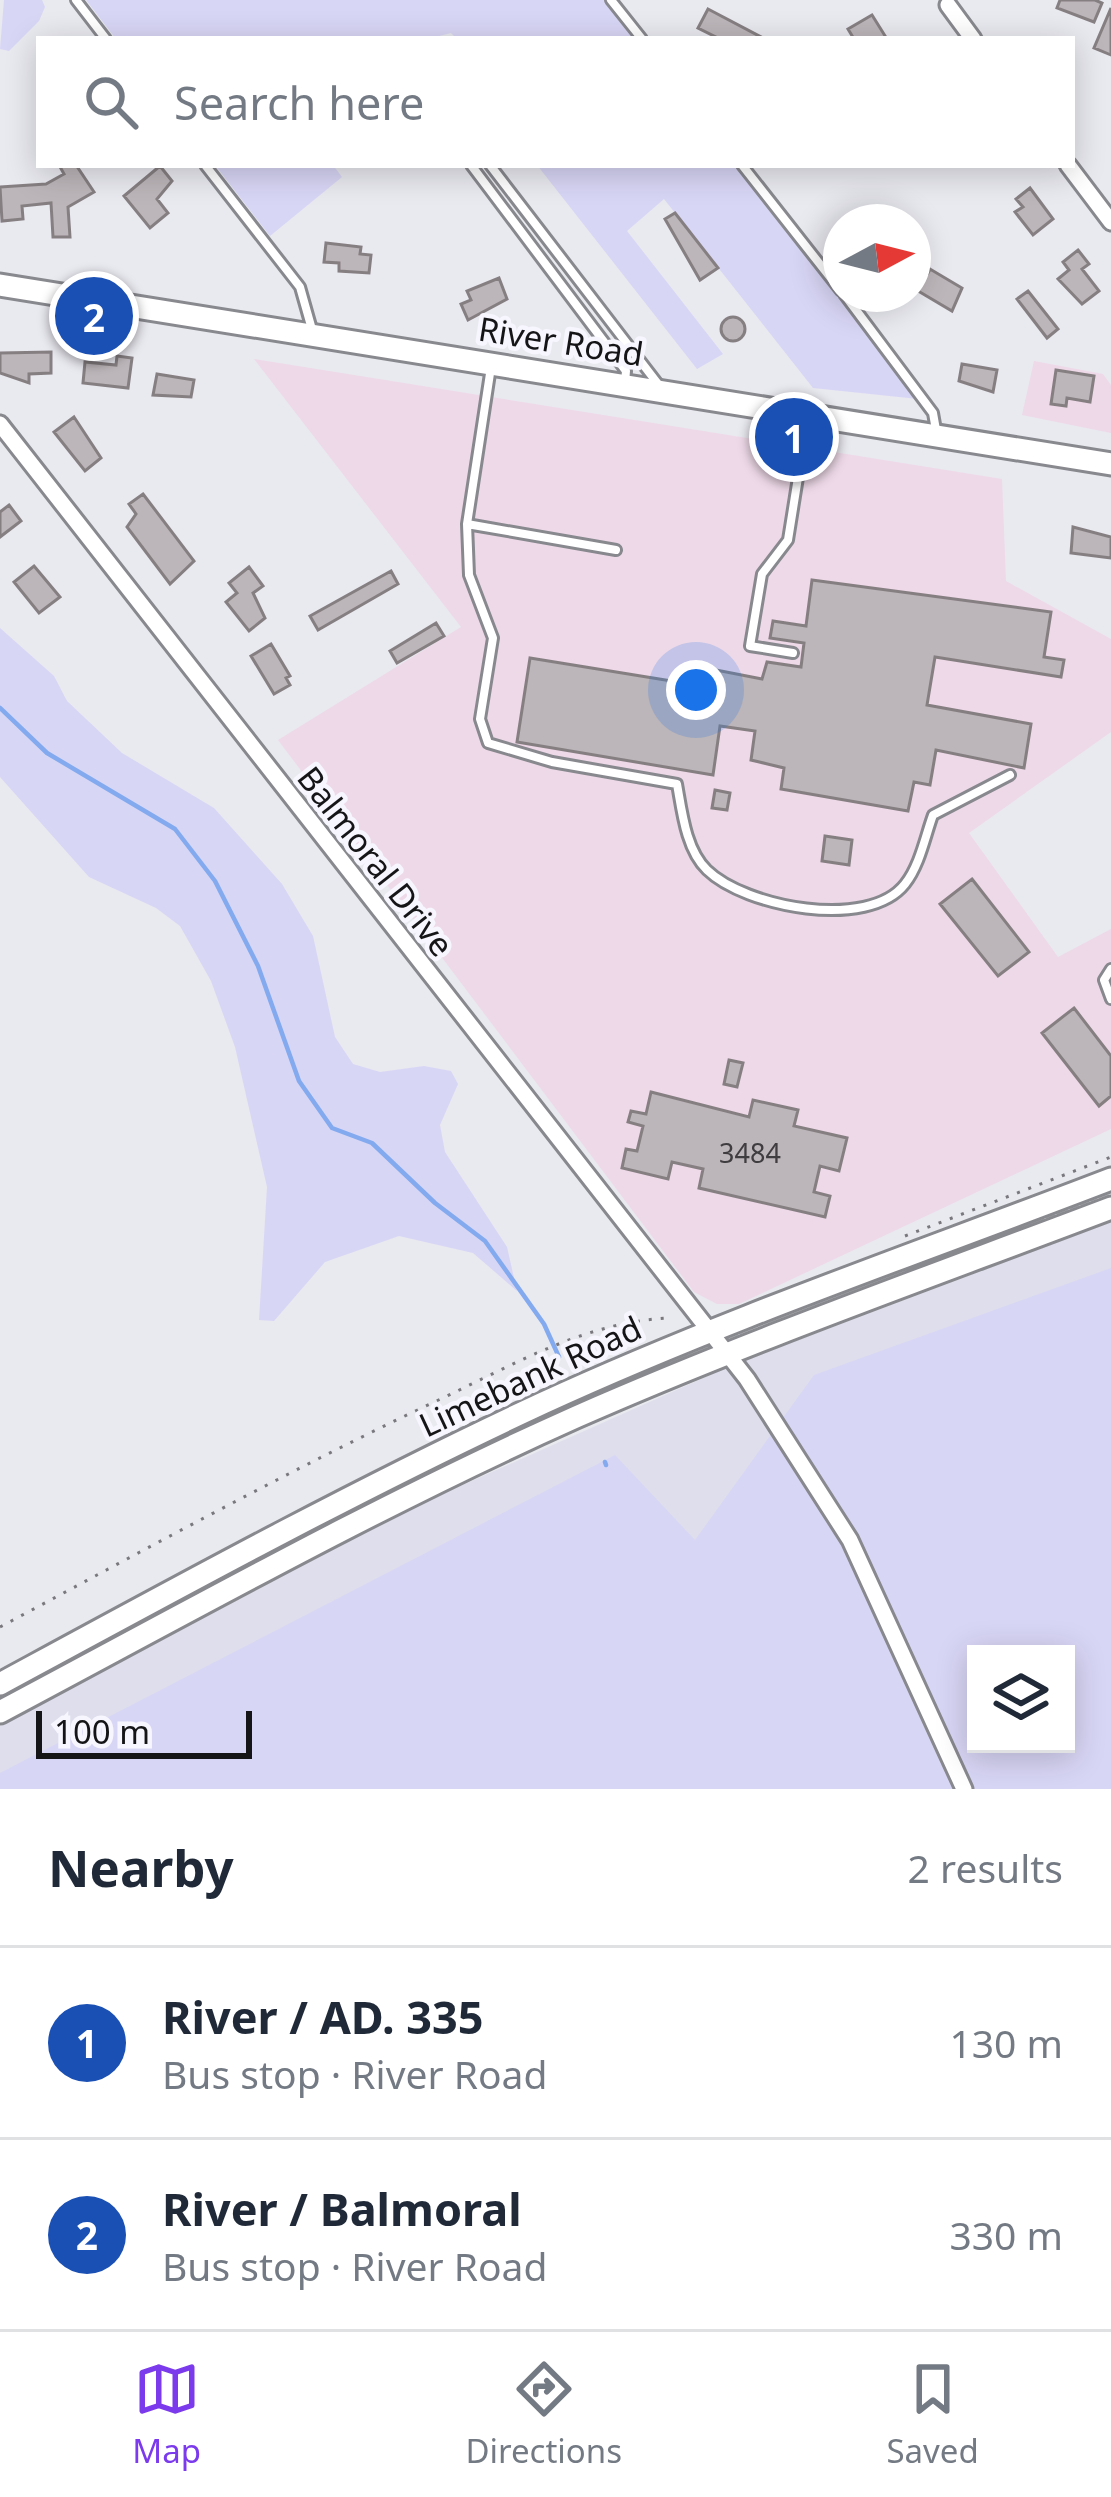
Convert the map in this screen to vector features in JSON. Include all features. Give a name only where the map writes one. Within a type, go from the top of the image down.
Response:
[{"type":"main road","name":"River Road","points":[[0,285],[1111,464]]},
{"type":"main road","name":"Limebank Road","points":[[0,1684],[403,1470],[710,1331],[1111,1179]]},
{"type":"main road","name":"Limebank Road","points":[[0,1712],[400,1501],[728,1353],[1111,1208]]},
{"type":"street","points":[[948,5],[972,36]]},
{"type":"street","points":[[1070,168],[1111,222]]},
{"type":"street","name":"Balmoral Drive","points":[[0,424],[728,1353],[850,1540],[964,1789]]},
{"type":"lane","points":[[76,0],[104,36]]},
{"type":"lane","points":[[611,0],[640,36]]},
{"type":"lane","points":[[207,168],[300,287],[314,335]]},
{"type":"lane","points":[[473,168],[626,371],[624,384]]},
{"type":"lane","points":[[492,168],[663,390]]},
{"type":"lane","points":[[744,168],[823,268]]},
{"type":"lane","points":[[857,312],[933,413],[936,436]]},
{"type":"lane","points":[[491,364],[467,524],[469,575],[493,638],[480,719],[483,738],[552,762],[676,784],[694,854],[723,883],[747,895],[822,909],[876,903],[904,884],[933,815],[1010,775]]},
{"type":"lane","points":[[794,653],[750,646],[761,574],[788,540],[808,415]]},
{"type":"lane","points":[[467,524],[616,550]]},
{"type":"lane","points":[[1111,969],[1104,980],[1111,999]]},
{"type":"path","points":[[0,1627],[374,1430],[561,1343],[625,1322],[670,1318]]},
{"type":"shaded area","points":[[4,0],[42,0],[45,7],[39,21],[9,51],[0,49]]},
{"type":"shaded area","points":[[86,0],[615,0],[642,36],[451,33],[114,36]]},
{"type":"shaded area","points":[[217,168],[335,168],[342,177],[270,236]]},
{"type":"shaded area","points":[[539,168],[742,168],[823,274],[823,312],[852,312],[918,399],[813,388],[664,199],[627,231],[723,354],[697,369]]},
{"type":"shaded area","points":[[254,359],[1002,479],[1006,581],[1111,639],[1111,732],[969,833],[1058,957],[1111,929],[1111,1129],[739,1304],[717,1304],[694,1292],[278,740],[461,627]]},
{"type":"shaded area","points":[[1034,361],[1103,374],[1111,385],[1111,433],[1022,415]]},
{"type":"shaded area","points":[[0,628],[54,676],[67,701],[122,753],[214,808],[282,884],[313,936],[335,1037],[353,1064],[380,1072],[424,1066],[451,1071],[458,1084],[440,1125],[445,1152],[507,1247],[517,1291],[473,1253],[399,1236],[325,1262],[274,1321],[259,1320],[267,1187],[235,1047],[211,981],[180,926],[156,908],[89,877],[0,777]]},
{"type":"shaded area","points":[[1111,1222],[1111,1789],[0,1789],[0,1726],[409,1509],[735,1364]]},
{"type":"shaded area","points":[[1111,1268],[1111,1789],[0,1789],[0,1773],[615,1455],[695,1540],[814,1375]]},
{"type":"building","points":[[1060,0],[1102,3],[1094,22],[1057,8]]},
{"type":"building","points":[[1111,8],[1111,55],[1094,48]]},
{"type":"building","points":[[708,9],[759,36],[714,36],[698,28]]},
{"type":"building","points":[[872,15],[885,36],[852,36],[848,29]]},
{"type":"building","points":[[61,168],[78,168],[94,192],[68,207],[70,237],[53,237],[51,203],[22,206],[23,219],[2,221],[0,187],[46,184],[64,174]]},
{"type":"building","points":[[158,168],[172,181],[157,199],[168,213],[150,228],[124,196]]},
{"type":"building","points":[[1030,188],[1053,219],[1033,235],[1015,212],[1023,207],[1016,199]]},
{"type":"building","points":[[675,213],[718,268],[700,280],[665,219]]},
{"type":"building","points":[[326,243],[361,247],[360,254],[371,255],[369,273],[339,271],[339,263],[324,262]]},
{"type":"building","points":[[1078,250],[1089,264],[1082,269],[1099,291],[1082,304],[1058,279],[1069,270],[1063,262]]},
{"type":"building","points":[[931,270],[962,288],[952,311],[931,299]]},
{"type":"building","points":[[499,278],[507,299],[468,320],[461,304],[471,300],[467,291]]},
{"type":"building","points":[[1028,291],[1058,329],[1047,338],[1017,299]]},
{"type":"building","points":[[733,317],[742,320],[742,338],[733,341],[724,338],[721,329],[724,320]]},
{"type":"building","points":[[51,352],[51,373],[29,374],[29,383],[0,373],[0,353]]},
{"type":"building","points":[[117,356],[132,358],[128,388],[83,383],[85,362],[116,365]]},
{"type":"building","points":[[962,364],[997,370],[993,392],[959,381]]},
{"type":"building","points":[[1056,370],[1094,376],[1090,402],[1067,398],[1066,406],[1051,404]]},
{"type":"building","points":[[157,374],[194,380],[191,397],[153,395]]},
{"type":"building","points":[[74,417],[101,458],[85,471],[54,432]]},
{"type":"building","points":[[143,494],[194,561],[170,584],[127,527],[136,514],[129,504]]},
{"type":"building","points":[[9,505],[21,521],[0,537],[0,512]]},
{"type":"building","points":[[1073,527],[1111,537],[1111,558],[1071,553]]},
{"type":"building","points":[[34,566],[60,597],[39,613],[14,582]]},
{"type":"building","points":[[249,567],[263,586],[253,593],[265,618],[249,631],[226,602],[237,593],[229,583]]},
{"type":"building","points":[[391,571],[398,584],[318,630],[310,616]]},
{"type":"building","points":[[812,580],[1051,612],[1044,657],[1064,660],[1061,677],[935,657],[927,705],[1031,724],[1024,768],[936,750],[930,785],[914,782],[908,811],[781,789],[784,768],[751,760],[755,731],[720,726],[713,775],[517,742],[530,658],[690,684],[692,672],[709,677],[711,669],[762,679],[767,662],[801,667],[804,643],[770,638],[773,621],[806,626]]},
{"type":"building","points":[[436,623],[444,636],[397,663],[390,651]]},
{"type":"building","points":[[271,644],[290,676],[286,678],[290,685],[274,694],[251,656]]},
{"type":"building","points":[[715,790],[730,793],[727,810],[712,808]]},
{"type":"building","points":[[825,836],[852,840],[849,865],[822,861]]},
{"type":"building","points":[[972,879],[1029,952],[998,976],[940,904]]},
{"type":"building","points":[[1074,1008],[1111,1056],[1111,1096],[1099,1106],[1042,1033]]},
{"type":"building","points":[[729,1060],[743,1063],[737,1087],[724,1084]]},
{"type":"building","points":[[651,1092],[749,1117],[753,1100],[798,1110],[794,1126],[847,1138],[839,1171],[820,1166],[814,1192],[830,1196],[825,1217],[699,1188],[703,1169],[672,1162],[668,1179],[622,1168],[626,1149],[637,1151],[643,1126],[628,1122],[631,1111],[646,1114]]},
{"type":"waterway","points":[[0,708],[47,753],[175,829],[215,881],[258,966],[299,1081],[332,1128],[372,1143],[435,1203],[485,1241],[544,1324],[559,1357]]},
{"type":"place","name":"River / Balmoral","points":[[94,316]]},
{"type":"place","name":"River / AD. 335","points":[[794,437]]}]
